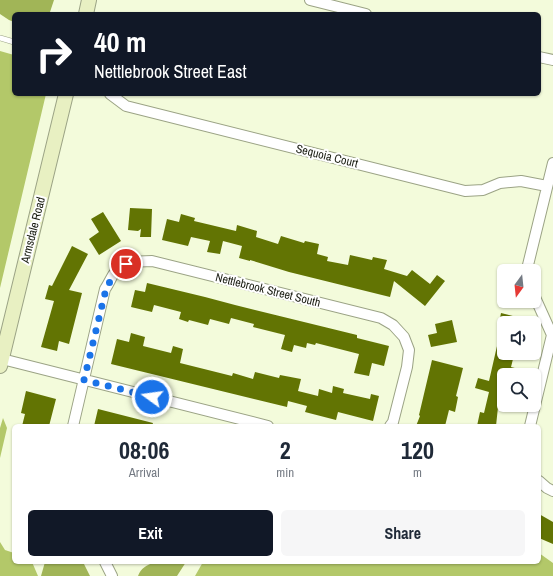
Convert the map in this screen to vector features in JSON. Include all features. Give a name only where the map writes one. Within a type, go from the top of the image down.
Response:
[{"type":"street","points":[[86,12],[89,0]]},
{"type":"street","points":[[310,0],[358,12]]},
{"type":"street","points":[[541,57],[553,60]]},
{"type":"street","name":"Armsdale Road","points":[[1,362],[66,96]]},
{"type":"street","name":"Sequoia Court","points":[[113,96],[126,106],[465,191],[483,190],[500,183],[521,181],[547,186]]},
{"type":"street","points":[[528,264],[553,163]]},
{"type":"street","name":"Nettlebrook Street South","points":[[84,380],[106,289],[114,274],[126,264],[138,261],[152,261],[381,318],[393,325],[404,337],[409,350],[407,367],[392,424]]},
{"type":"street","points":[[530,424],[552,335],[540,308]]},
{"type":"street","points":[[1,362],[84,380],[260,424]]},
{"type":"street","points":[[73,424],[84,380]]},
{"type":"street","points":[[541,483],[553,491]]},
{"type":"street","points":[[106,564],[112,576]]},
{"type":"lane","points":[[0,38],[12,41]]},
{"type":"shaded area","points":[[0,0],[54,0],[50,12],[12,12],[12,21],[0,14]]},
{"type":"shaded area","points":[[0,51],[12,54],[12,96],[46,96],[0,288]]},
{"type":"shaded area","points":[[3,418],[7,428],[0,458],[0,428]]},
{"type":"shaded area","points":[[0,542],[5,550],[12,552],[12,564],[33,564],[38,576],[0,576]]},
{"type":"shaded area","points":[[541,554],[553,563],[553,576],[195,576],[202,564],[541,564]]},
{"type":"shaded area","points":[[44,564],[84,564],[90,576],[41,576]]},
{"type":"shaded area","points":[[150,564],[185,564],[177,576],[138,576],[142,569]]},
{"type":"building","points":[[130,208],[152,209],[151,237],[140,237],[141,229],[138,231],[128,230]]},
{"type":"building","points":[[103,212],[121,241],[99,255],[89,239],[99,232],[91,219]]},
{"type":"building","points":[[181,214],[195,218],[194,221],[236,231],[237,225],[257,231],[256,237],[278,244],[281,236],[304,243],[305,241],[319,244],[317,254],[328,257],[327,261],[348,265],[350,255],[372,260],[373,257],[387,260],[384,269],[407,276],[412,270],[430,284],[437,275],[445,281],[425,306],[394,281],[390,297],[239,258],[242,246],[223,241],[220,254],[207,252],[210,241],[191,237],[188,246],[162,240],[167,219],[179,222]]},
{"type":"building","points":[[72,246],[88,254],[69,290],[82,293],[69,344],[59,341],[57,351],[41,347],[54,301],[45,299],[49,285],[52,286]]},
{"type":"building","points":[[147,283],[357,335],[357,338],[389,346],[384,366],[372,363],[369,376],[354,373],[359,354],[316,343],[315,345],[307,343],[306,348],[294,345],[292,352],[281,349],[285,335],[253,327],[254,324],[231,318],[229,324],[210,319],[208,325],[179,319],[181,312],[154,305],[152,312],[131,307],[135,290],[145,292]]},
{"type":"building","points":[[501,313],[513,316],[500,316]]},
{"type":"building","points":[[452,320],[457,342],[431,347],[428,335],[437,333],[435,324]]},
{"type":"building","points":[[131,333],[145,337],[143,346],[171,353],[173,346],[183,349],[180,363],[232,376],[233,373],[253,379],[255,372],[279,378],[280,375],[301,379],[298,391],[318,396],[319,389],[332,393],[333,386],[344,389],[343,393],[370,399],[371,394],[379,396],[373,421],[338,412],[336,420],[305,412],[307,406],[288,401],[287,407],[111,364],[117,339],[129,342]]},
{"type":"building","points":[[497,346],[497,360],[513,360],[511,367],[515,368],[497,368],[496,424],[477,424],[480,412],[484,413],[489,392],[475,388],[478,378],[489,381]]},
{"type":"building","points":[[432,360],[463,368],[456,396],[458,397],[455,412],[449,410],[446,424],[417,424],[420,416]]},
{"type":"building","points":[[26,391],[56,399],[50,424],[22,424],[25,414],[21,413]]},
{"type":"building","points":[[98,409],[153,423],[153,424],[94,424]]},
{"type":"building","points":[[541,515],[553,522],[553,544],[541,539]]},
{"type":"route","points":[[126,264],[114,274],[106,289],[84,380],[152,397]]}]
